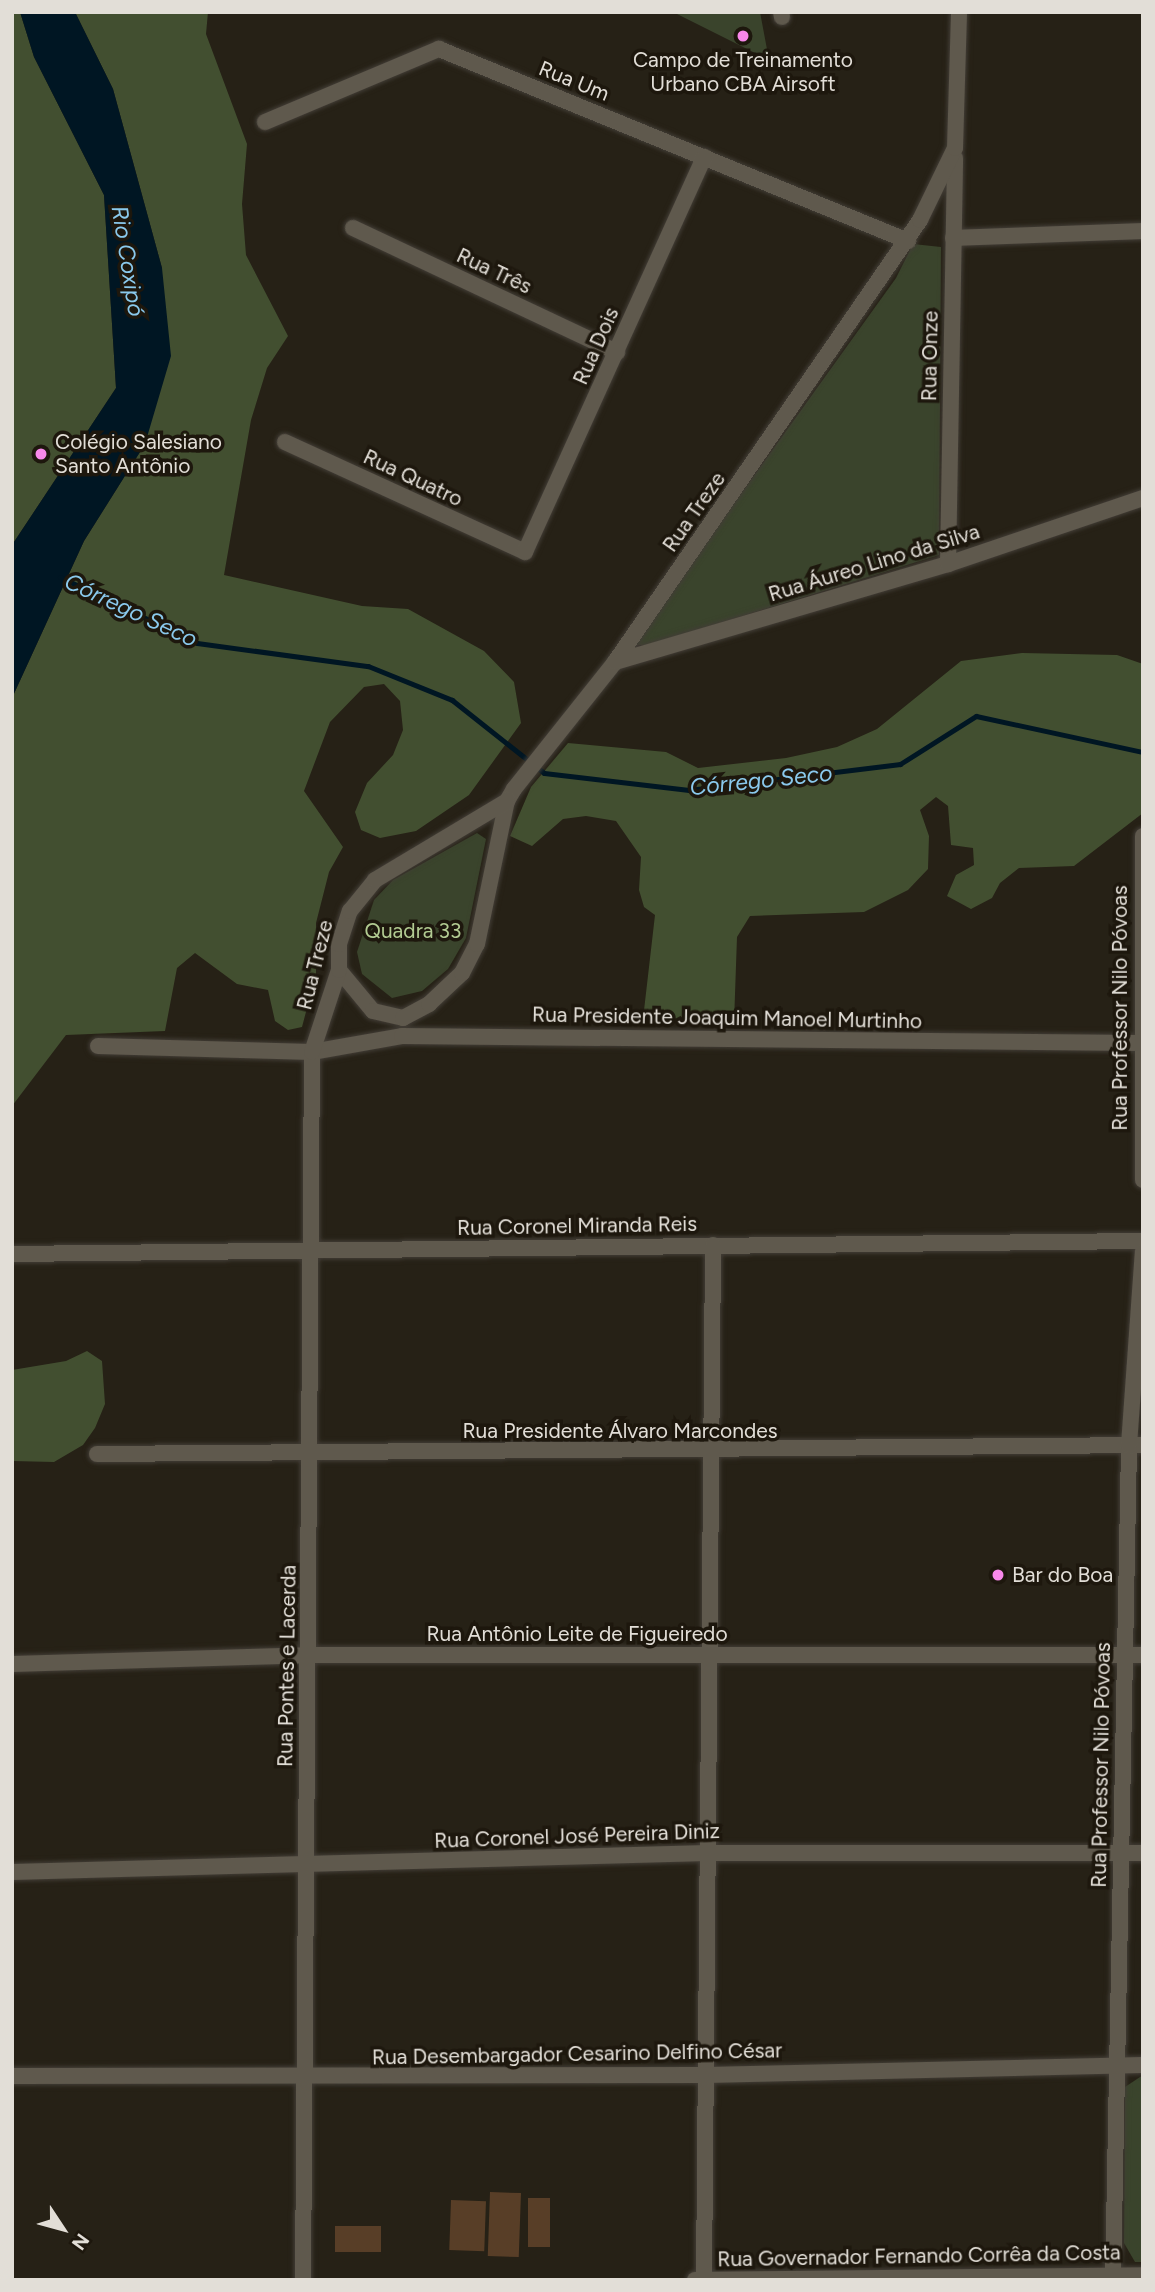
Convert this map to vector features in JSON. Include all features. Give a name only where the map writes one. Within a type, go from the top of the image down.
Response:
[{"type":"street","name":"Rua Onze","points":[[948,564],[959,12]]},
{"type":"street","name":"Rua Um","points":[[265,122],[439,49],[908,241]]},
{"type":"street","name":"Rua Treze","points":[[312,1052],[339,970],[339,944],[350,911],[375,880],[510,795],[615,662],[908,241],[955,148]]},
{"type":"street","name":"Rua Dois","points":[[525,552],[704,157]]},
{"type":"street","name":"Rua Três","points":[[353,228],[617,352]]},
{"type":"street","points":[[953,238],[1143,231]]},
{"type":"street","name":"Rua Quatro","points":[[285,442],[525,552]]},
{"type":"street","name":"Rua Áureo Lino da Silva","points":[[615,662],[948,564],[1143,498]]},
{"type":"street","name":"Rua Treze","points":[[403,1018],[429,1004],[462,973],[477,944],[510,795]]},
{"type":"street","name":"Rua Professor Nilo Póvoas","points":[[1141,836],[1143,1181]]},
{"type":"street","points":[[339,970],[373,1011],[403,1018],[402,1036]]},
{"type":"street","name":"Rua Presidente Joaquim Manoel Murtinho","points":[[98,1046],[312,1052],[402,1036],[1142,1043]]},
{"type":"street","name":"Rua Pontes e Lacerda","points":[[303,2280],[307,1655],[312,1454],[312,1052]]},
{"type":"street","name":"Rua Coronel Miranda Reis","points":[[12,1254],[1143,1241]]},
{"type":"street","points":[[704,2280],[713,1245]]},
{"type":"street","name":"Rua Professor Nilo Póvoas","points":[[1113,2277],[1114,2065],[1121,1853],[1123,1655],[1136,1445],[1143,1252]]},
{"type":"street","name":"Rua Presidente Álvaro Marcondes","points":[[97,1454],[711,1451],[1136,1445]]},
{"type":"street","name":"Rua Antônio Leite de Figueiredo","points":[[12,1664],[307,1655],[1143,1655]]},
{"type":"street","name":"Rua Coronel José Pereira Diniz","points":[[12,1872],[708,1853],[1143,1853]]},
{"type":"street","name":"Rua Desembargador Cesarino Delfino César","points":[[12,2076],[303,2078],[706,2075],[1143,2065]]},
{"type":"street","name":"Rua Governador Fernando Corrêa da Costa","points":[[695,2280],[1143,2275]]},
{"type":"green space","points":[[12,12],[20,12],[34,57],[104,195],[116,388],[12,545]]},
{"type":"green space","points":[[75,12],[208,12],[206,34],[247,144],[242,204],[246,255],[288,336],[267,368],[251,420],[224,575],[362,606],[408,609],[484,651],[514,682],[521,723],[469,795],[416,831],[380,838],[361,830],[355,812],[367,783],[393,755],[403,730],[400,701],[384,684],[364,687],[330,722],[304,791],[343,847],[329,872],[316,923],[316,974],[302,1027],[288,1030],[275,1021],[268,990],[237,984],[195,953],[177,968],[165,1031],[66,1035],[12,1106],[12,698],[84,541],[145,444],[162,268],[113,89]]},
{"type":"green space","name":"Campo de Treinamento Urbano CBA Airsoft","points":[[673,12],[760,12],[769,60]]},
{"type":"green space","points":[[913,244],[941,247],[939,555],[646,646],[633,644],[896,278]]},
{"type":"green space","points":[[1022,653],[1117,655],[1143,664],[1143,813],[1074,866],[1019,868],[1000,883],[992,898],[971,909],[947,896],[956,875],[974,865],[973,848],[951,845],[948,806],[936,797],[920,810],[929,836],[928,869],[908,890],[864,912],[750,916],[737,937],[734,1023],[707,1027],[643,1019],[655,915],[644,907],[639,890],[641,857],[616,821],[586,816],[563,819],[532,846],[510,836],[531,787],[568,743],[666,752],[698,768],[786,758],[837,747],[877,729],[961,661]]},
{"type":"green space","name":"Quadra 33","points":[[477,833],[486,839],[466,938],[448,969],[422,991],[392,998],[362,974],[357,952],[374,900],[393,880]]},
{"type":"green space","points":[[87,1351],[102,1361],[105,1404],[95,1428],[83,1445],[54,1462],[12,1461],[12,1370],[66,1361]]},
{"type":"green space","points":[[1143,2075],[1143,2262],[1135,2262],[1124,2243],[1125,2087]]},
{"type":"water","name":"Rio Coxipó","points":[[20,12],[75,12],[113,89],[162,268],[171,356],[145,444],[84,541],[12,698],[12,545],[116,388],[104,195],[34,57]]},
{"type":"building","points":[[490,2192],[521,2193],[519,2257],[488,2256]]},
{"type":"building","points":[[528,2198],[550,2198],[550,2247],[528,2247]]},
{"type":"building","points":[[451,2200],[486,2201],[484,2251],[449,2250]]},
{"type":"building","points":[[335,2226],[381,2226],[381,2252],[335,2252]]},
{"type":"waterway","name":"Córrego Seco","points":[[60,577],[197,643],[368,666],[452,700],[544,773],[689,790],[900,764],[976,716],[1143,752]]},
{"type":"place","name":"Campo de Treinamento Urbano CBA Airsoft","points":[[743,36]]},
{"type":"place","name":"Colégio Salesiano Santo Antônio","points":[[41,454]]},
{"type":"place","name":"Bar do Boa","points":[[998,1575]]}]
